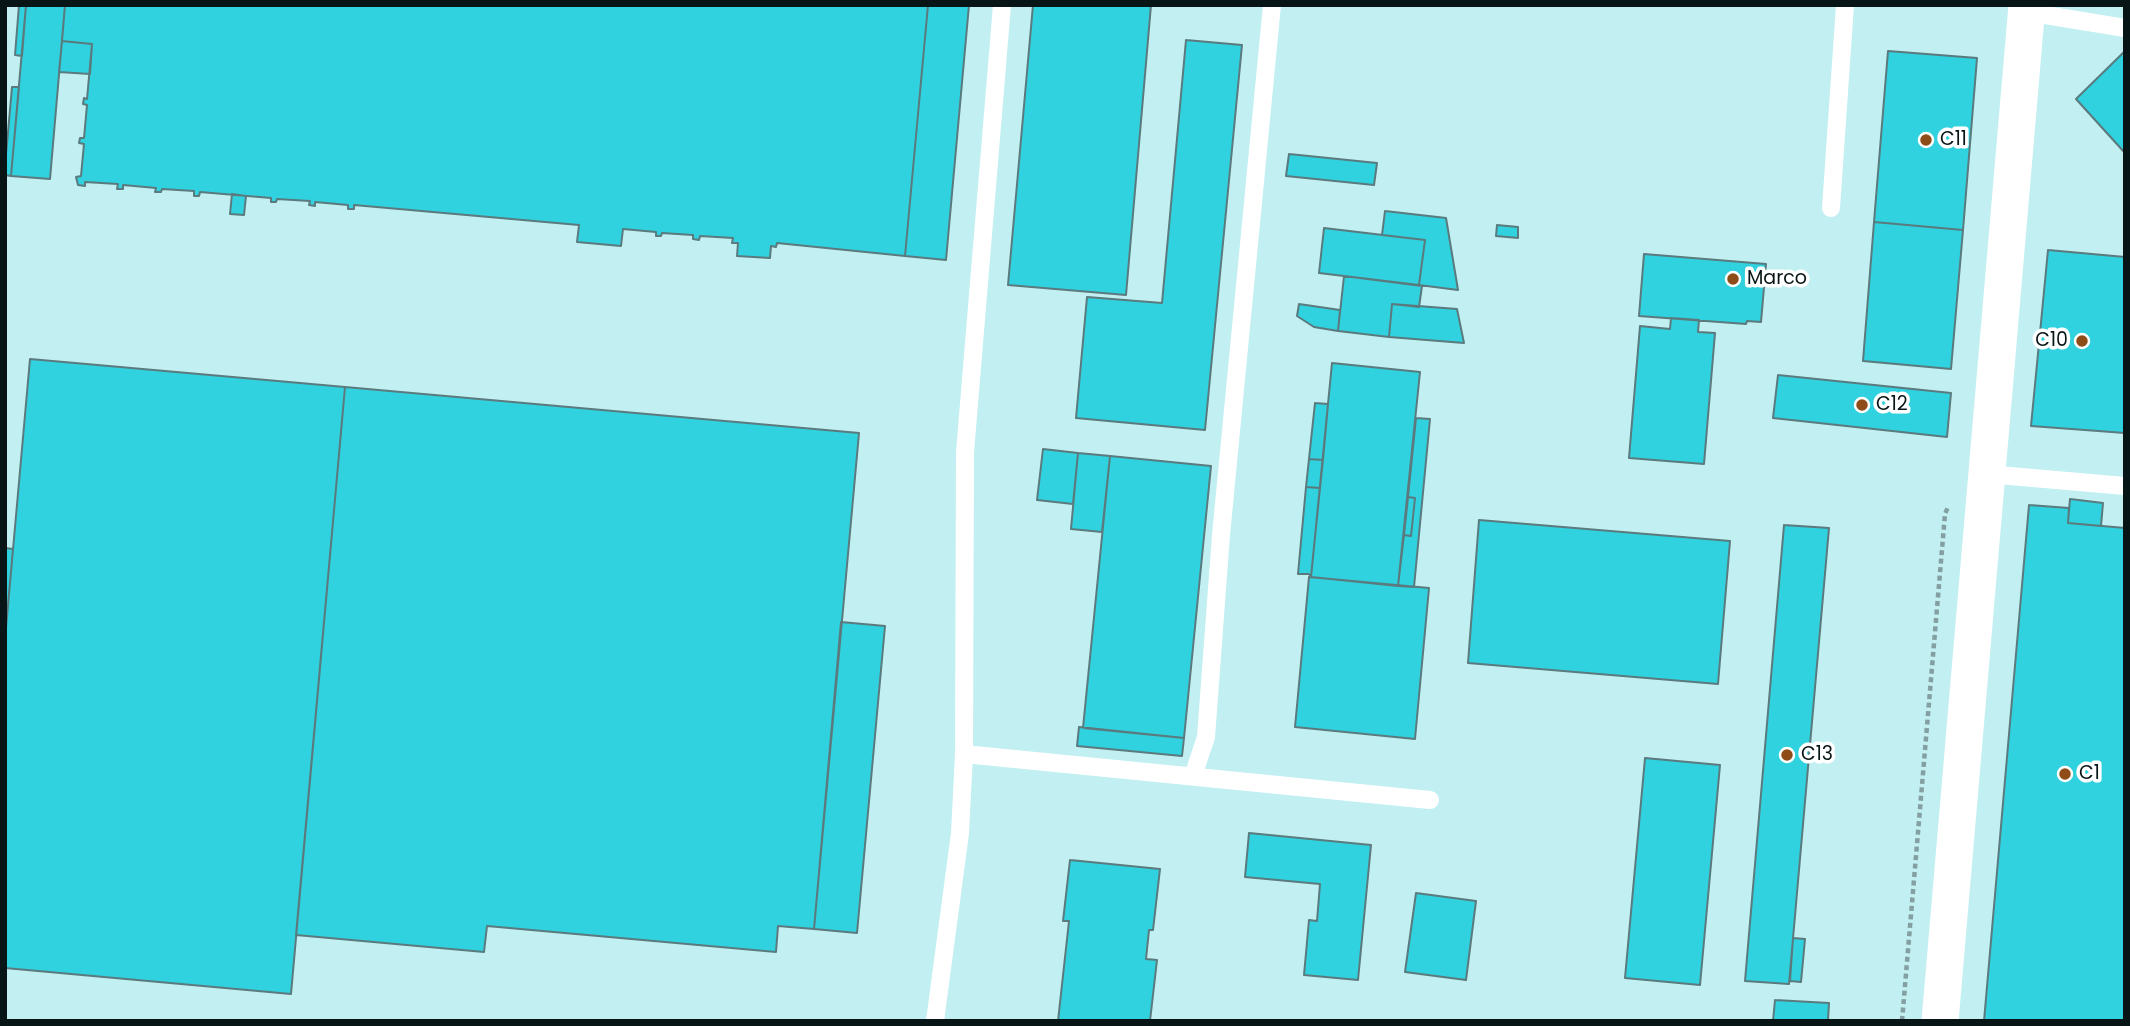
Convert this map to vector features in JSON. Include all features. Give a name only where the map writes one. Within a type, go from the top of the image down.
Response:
[{"type":"street","points":[[1940,1021],[2027,9]]},
{"type":"lane","points":[[935,1021],[960,833],[964,754],[965,452],[1002,5]]},
{"type":"lane","points":[[1193,776],[1206,737],[1221,535],[1272,5]]},
{"type":"lane","points":[[1831,208],[1845,5]]},
{"type":"lane","points":[[2027,9],[2125,28]]},
{"type":"lane","points":[[1987,474],[2125,486]]},
{"type":"lane","points":[[964,754],[1430,800]]},
{"type":"shaded area","points":[[5,5],[2125,5],[2125,1021],[5,1021]]},
{"type":"building","points":[[19,5],[26,5],[22,56],[15,55]]},
{"type":"building","points":[[26,5],[65,5],[50,179],[11,176]]},
{"type":"building","points":[[65,5],[928,5],[905,256],[777,243],[776,247],[771,246],[770,258],[737,256],[738,243],[732,243],[733,238],[700,236],[699,240],[693,239],[693,235],[662,233],[661,236],[656,236],[656,232],[623,229],[621,246],[577,242],[579,225],[354,205],[354,209],[348,209],[348,205],[315,202],[315,206],[309,205],[310,201],[277,199],[276,202],[271,202],[271,198],[200,192],[199,196],[194,196],[194,191],[162,189],[161,192],[155,192],[156,188],[123,185],[123,189],[117,189],[118,184],[85,182],[85,186],[78,185],[76,177],[81,176],[84,144],[79,143],[80,138],[84,138],[87,105],[83,104],[84,98],[87,99],[92,44],[62,41]]},
{"type":"building","points":[[928,5],[969,5],[946,260],[905,256]]},
{"type":"building","points":[[1033,5],[1151,5],[1126,295],[1008,285]]},
{"type":"building","points":[[1186,40],[1242,45],[1205,430],[1076,418],[1087,297],[1162,303]]},
{"type":"building","points":[[62,41],[92,44],[90,74],[59,72]]},
{"type":"building","name":"C11","points":[[1888,51],[1977,58],[1963,230],[1874,222]]},
{"type":"building","points":[[2125,51],[2125,153],[2076,99]]},
{"type":"building","points":[[12,87],[19,87],[11,176],[5,175],[5,166]]},
{"type":"building","points":[[1289,154],[1377,163],[1374,185],[1286,176]]},
{"type":"building","points":[[232,194],[246,196],[244,215],[230,214]]},
{"type":"building","points":[[1385,211],[1446,218],[1458,290],[1419,285],[1425,240],[1382,235]]},
{"type":"building","points":[[1874,222],[1963,230],[1951,369],[1863,361]]},
{"type":"building","points":[[1497,225],[1518,227],[1518,238],[1496,236]]},
{"type":"building","points":[[1324,228],[1425,240],[1419,285],[1319,273]]},
{"type":"building","name":"C10","points":[[2048,250],[2125,257],[2125,433],[2031,426]]},
{"type":"building","points":[[1644,254],[1766,264],[1761,322],[1747,321],[1746,324],[1639,316]]},
{"type":"building","points":[[1344,276],[1422,286],[1419,307],[1392,304],[1389,337],[1338,331]]},
{"type":"building","points":[[1299,304],[1340,310],[1338,331],[1314,327],[1297,316]]},
{"type":"building","points":[[1392,304],[1457,309],[1464,343],[1389,337]]},
{"type":"building","points":[[1671,318],[1699,320],[1698,332],[1715,333],[1704,464],[1629,458],[1640,326],[1670,329]]},
{"type":"building","points":[[30,359],[345,387],[291,994],[5,968],[5,639]]},
{"type":"building","points":[[1332,363],[1420,372],[1398,586],[1311,577]]},
{"type":"building","name":"C12","points":[[1778,375],[1951,393],[1947,437],[1773,418]]},
{"type":"building","points":[[345,387],[859,433],[814,929],[778,926],[776,952],[487,926],[484,952],[296,935]]},
{"type":"building","points":[[1315,403],[1328,404],[1323,460],[1309,459]]},
{"type":"building","points":[[1416,418],[1430,419],[1414,587],[1398,586],[1404,535],[1411,536],[1415,498],[1408,497]]},
{"type":"building","points":[[1043,449],[1078,453],[1073,504],[1037,500]]},
{"type":"building","points":[[1078,453],[1110,456],[1102,532],[1071,529]]},
{"type":"building","points":[[1110,456],[1211,466],[1184,738],[1083,728]]},
{"type":"building","points":[[1309,459],[1323,460],[1320,488],[1306,487]]},
{"type":"building","points":[[1306,487],[1320,488],[1311,577],[1309,574],[1298,574]]},
{"type":"building","points":[[1408,497],[1415,498],[1411,536],[1404,535]]},
{"type":"building","points":[[2070,499],[2103,503],[2101,526],[2068,523]]},
{"type":"building","name":"C1","points":[[2029,505],[2069,508],[2068,523],[2125,528],[2125,1021],[1984,1021]]},
{"type":"building","points":[[1479,520],[1730,541],[1718,684],[1468,663]]},
{"type":"building","name":"C13","points":[[1784,525],[1829,528],[1789,984],[1745,981]]},
{"type":"building","points":[[5,548],[13,549],[5,639]]},
{"type":"building","points":[[1309,577],[1429,588],[1415,739],[1295,727]]},
{"type":"building","points":[[841,622],[885,626],[857,933],[814,929]]},
{"type":"building","points":[[1079,727],[1184,738],[1182,756],[1077,746]]},
{"type":"building","points":[[1645,758],[1720,765],[1700,985],[1625,978]]},
{"type":"building","points":[[1249,833],[1371,845],[1358,980],[1304,975],[1309,920],[1317,921],[1320,884],[1245,877]]},
{"type":"building","points":[[1070,860],[1160,869],[1153,930],[1149,930],[1146,959],[1157,960],[1150,1021],[1058,1021],[1069,921],[1063,921]]},
{"type":"building","points":[[1416,893],[1476,901],[1466,980],[1405,972]]},
{"type":"building","points":[[1793,938],[1805,939],[1801,982],[1790,981]]},
{"type":"building","points":[[1775,1000],[1829,1003],[1828,1021],[1773,1021]]},
{"type":"place","name":"C11","points":[[1926,140]]},
{"type":"place","name":"Marco","points":[[1733,279]]},
{"type":"place","name":"C10","points":[[2082,341]]},
{"type":"place","name":"C12","points":[[1862,405]]},
{"type":"place","name":"C13","points":[[1787,755]]},
{"type":"place","name":"C1","points":[[2065,774]]}]
